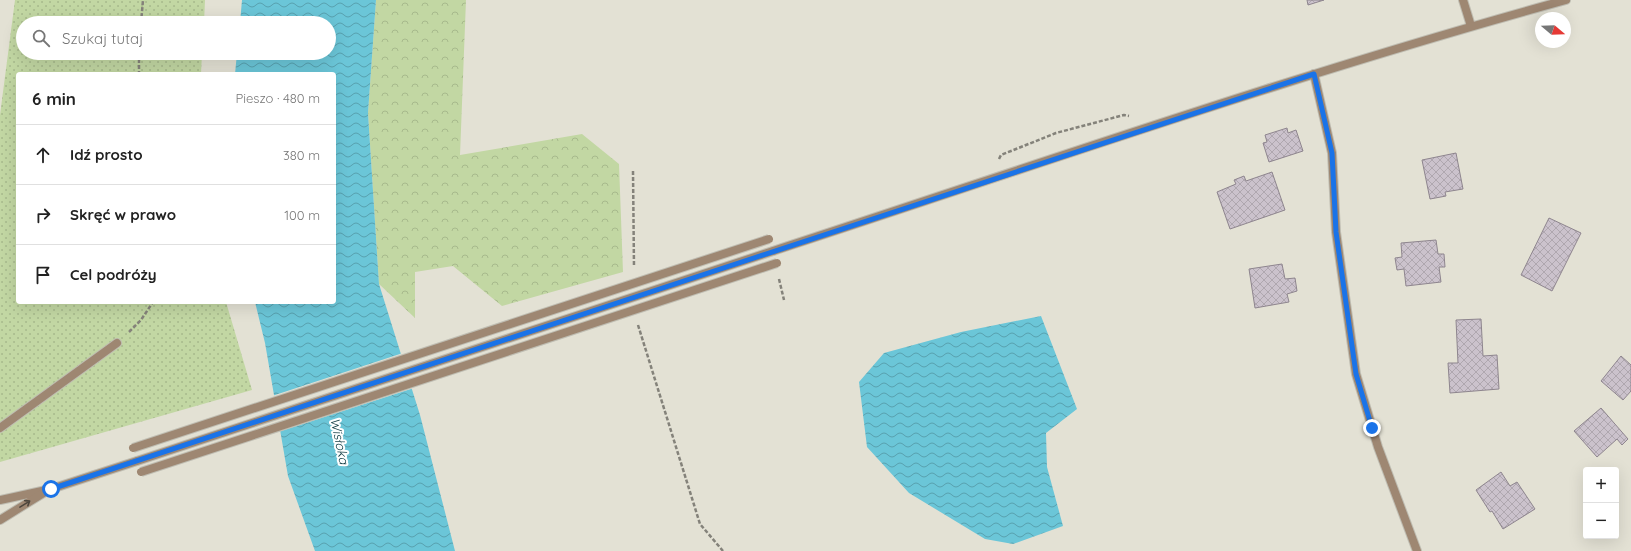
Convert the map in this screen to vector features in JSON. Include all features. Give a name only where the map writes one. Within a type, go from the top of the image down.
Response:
[{"type":"street","points":[[1463,0],[1471,26]]},
{"type":"street","points":[[0,500],[51,489],[1314,74],[1471,26],[1566,0]]},
{"type":"street","points":[[1314,74],[1332,153],[1336,232],[1356,374],[1378,446],[1417,551]]},
{"type":"street","points":[[133,448],[769,238]]},
{"type":"street","points":[[141,472],[777,263]]},
{"type":"street","points":[[0,428],[117,343]]},
{"type":"street","points":[[0,520],[51,489]]},
{"type":"path","points":[[141,16],[143,0]]},
{"type":"path","points":[[139,60],[139,72]]},
{"type":"path","points":[[998,162],[1001,155],[1056,133],[1124,115],[1130,116]]},
{"type":"path","points":[[633,171],[635,273]]},
{"type":"path","points":[[778,278],[784,300]]},
{"type":"path","points":[[117,343],[141,320],[152,304]]},
{"type":"path","points":[[638,318],[638,326],[700,524],[723,551]]},
{"type":"green space","points":[[15,0],[205,0],[204,16],[16,16],[16,60],[202,60],[201,72],[16,72],[16,304],[227,304],[252,390],[0,462],[0,115]]},
{"type":"green space","points":[[376,0],[466,0],[460,155],[582,134],[619,164],[623,272],[502,306],[453,266],[415,272],[415,318],[379,284],[368,113]]},
{"type":"water","name":"Wisłoka","points":[[242,0],[376,0],[368,113],[379,284],[420,415],[455,551],[315,551],[288,476],[265,343],[255,304],[336,304],[336,72],[235,72],[236,60],[336,60],[336,16],[241,16]]},
{"type":"water","points":[[1041,316],[1077,409],[1046,433],[1047,467],[1063,526],[1013,544],[985,539],[909,493],[867,447],[859,382],[884,353],[961,332]]},
{"type":"pier","points":[[403,353],[414,388],[278,432],[272,396]]},
{"type":"building","points":[[1307,0],[1324,0],[1308,5]]},
{"type":"building","points":[[1287,128],[1288,133],[1296,130],[1303,151],[1269,162],[1263,143],[1267,142],[1265,135]]},
{"type":"building","points":[[1456,153],[1463,189],[1445,192],[1446,196],[1430,199],[1422,160]]},
{"type":"building","points":[[1272,172],[1285,210],[1230,229],[1217,192],[1236,184],[1234,180],[1244,176],[1246,181]]},
{"type":"building","points":[[1549,218],[1581,233],[1552,291],[1521,275]]},
{"type":"building","points":[[1436,240],[1438,254],[1444,254],[1445,267],[1439,267],[1441,282],[1406,286],[1404,269],[1397,270],[1395,258],[1402,257],[1401,243]]},
{"type":"building","points":[[1282,264],[1285,279],[1295,278],[1297,291],[1287,294],[1289,302],[1255,308],[1249,269]]},
{"type":"building","points":[[1481,319],[1483,356],[1497,355],[1499,389],[1450,393],[1448,363],[1458,363],[1456,320]]},
{"type":"building","points":[[1621,356],[1631,365],[1631,391],[1623,400],[1601,381]]},
{"type":"building","points":[[1601,408],[1628,439],[1622,445],[1617,439],[1597,457],[1574,431]]},
{"type":"building","points":[[1501,472],[1510,486],[1517,482],[1535,509],[1503,529],[1492,511],[1490,512],[1476,490]]},
{"type":"route","points":[[51,489],[1314,74],[1332,153],[1336,232],[1344,300],[1356,374],[1372,428]]}]
